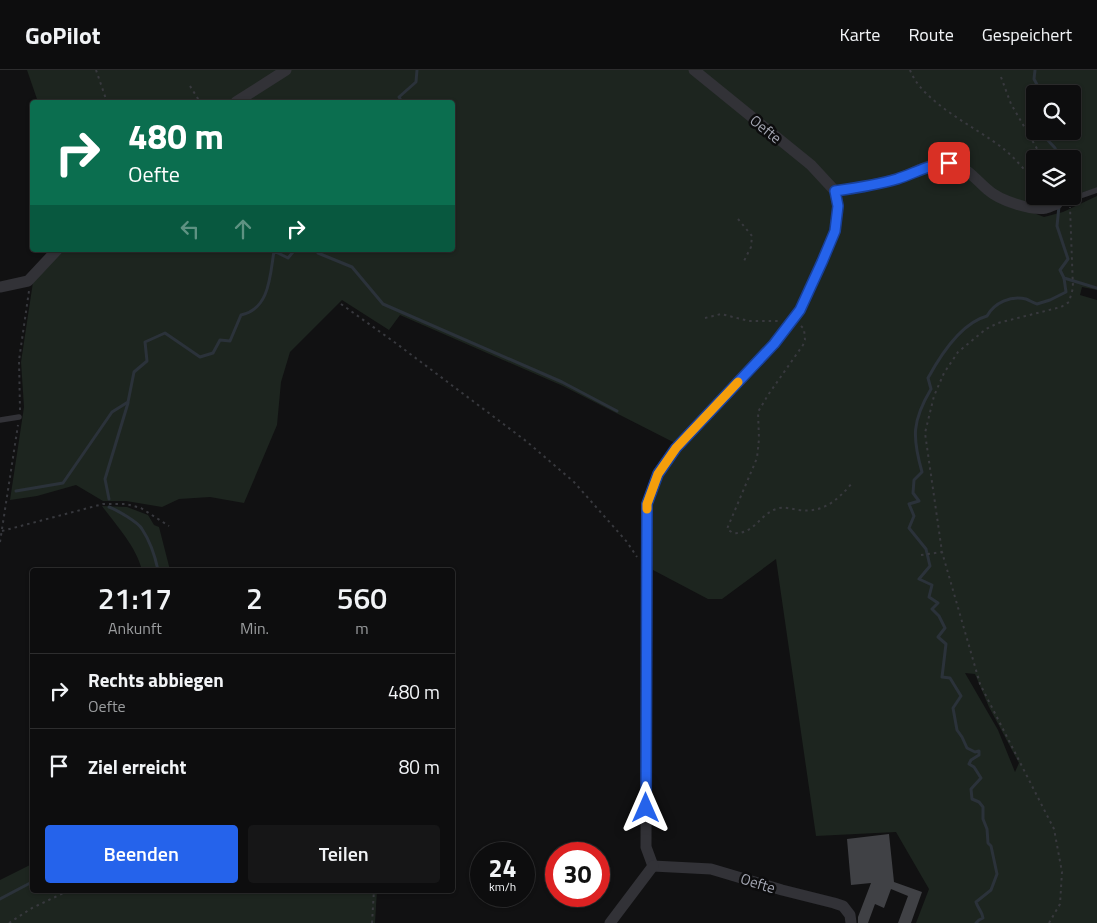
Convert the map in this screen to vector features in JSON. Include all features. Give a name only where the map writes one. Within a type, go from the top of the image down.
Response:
[{"type":"street","points":[[239,100],[286,70]]},
{"type":"street","name":"Oefte","points":[[694,70],[811,165],[835,191]]},
{"type":"street","points":[[610,923],[653,866],[646,847],[647,504],[658,474],[676,448],[774,344],[800,310],[835,231],[838,206],[835,191],[877,184],[936,164],[949,163],[967,171],[1001,199],[1036,208],[1046,208],[1054,205]]},
{"type":"street","points":[[0,287],[28,281],[55,252]]},
{"type":"street","name":"Oefte","points":[[653,866],[711,869],[834,903],[843,906],[850,915],[851,923]]},
{"type":"lane","points":[[1081,195],[1097,190]]},
{"type":"lane","points":[[0,420],[19,417]]},
{"type":"path","points":[[96,70],[106,100]]},
{"type":"path","points":[[910,70],[914,80],[934,100],[1006,151],[1026,171]]},
{"type":"path","points":[[1001,77],[1011,104],[1038,150]]},
{"type":"path","points":[[190,86],[199,100]]},
{"type":"path","points":[[1049,923],[1060,904],[1062,872],[1054,829],[980,684],[942,552],[925,433],[934,396],[944,373],[958,352],[986,329],[998,323],[1061,306],[1069,302],[1073,288],[1073,273],[1064,205]]},
{"type":"path","points":[[738,219],[752,236],[751,247],[743,263]]},
{"type":"path","points":[[0,542],[20,408],[19,360],[29,291],[28,281]]},
{"type":"path","points":[[341,304],[526,441],[574,482],[627,542],[637,558]]},
{"type":"path","points":[[706,318],[721,314],[749,321],[791,323],[804,329],[804,346],[768,394],[758,412],[759,439],[757,458],[728,526],[728,531],[738,534],[750,529],[769,512],[777,508],[807,511],[825,507],[835,501],[852,483]]},
{"type":"path","points":[[2,531],[103,504],[126,504],[141,508],[169,526]]},
{"type":"path","points":[[921,555],[942,552]]},
{"type":"path","points":[[9,923],[32,908],[64,893]]},
{"type":"path","points":[[372,923],[374,893]]},
{"type":"shaded area","points":[[27,70],[1097,70],[1097,188],[1081,193],[1081,150],[1026,150],[1026,205],[1046,205],[1031,212],[1044,217],[1081,205],[1097,196],[1097,290],[1082,287],[1080,295],[1097,300],[1097,923],[916,923],[929,889],[896,832],[816,836],[776,559],[722,599],[708,599],[653,570],[649,518],[651,498],[658,479],[668,462],[681,446],[752,371],[798,316],[822,273],[835,242],[827,241],[804,294],[773,339],[675,443],[563,386],[400,315],[389,330],[342,300],[290,352],[281,382],[277,425],[244,503],[210,497],[179,499],[162,507],[126,501],[103,501],[76,485],[37,496],[10,500],[24,407],[21,362],[33,282],[61,252],[455,252],[455,100],[37,100]],"holes":[[[965,673],[975,674],[989,707],[1019,763],[1015,772],[998,730]]]},
{"type":"shaded area","points":[[102,506],[127,507],[148,515],[154,525],[159,527],[169,568],[141,568],[130,544]]},
{"type":"shaded area","points":[[30,865],[30,893],[377,893],[375,923],[0,923],[0,880]]},
{"type":"building","points":[[889,834],[894,882],[922,892],[911,923],[898,923],[908,896],[891,889],[884,908],[875,904],[868,923],[858,923],[858,917],[871,883],[851,885],[847,839]]},
{"type":"waterway","points":[[401,100],[399,97],[416,82],[417,70]]},
{"type":"waterway","points":[[1035,70],[1034,79],[1037,85]]},
{"type":"waterway","points":[[1048,140],[1056,150]]},
{"type":"waterway","points":[[976,923],[983,918],[976,902],[991,890],[997,874],[991,846],[988,843],[987,829],[983,819],[983,807],[979,802],[972,799],[971,789],[981,778],[974,767],[969,764],[971,760],[979,755],[979,751],[975,752],[967,748],[957,730],[953,708],[961,696],[950,678],[942,677],[946,644],[938,637],[945,628],[939,616],[932,609],[938,603],[929,597],[932,585],[919,579],[930,566],[926,549],[909,528],[914,516],[909,504],[919,501],[913,493],[914,480],[922,472],[915,439],[917,420],[931,389],[928,378],[952,341],[968,326],[987,316],[994,307],[1009,299],[1026,299],[1037,304],[1066,292],[1064,278],[1060,270],[1068,259],[1057,226],[1059,205]]},
{"type":"waterway","points":[[16,491],[63,483],[112,412],[128,402],[134,372],[147,361],[145,342],[165,333],[200,357],[213,353],[220,340],[230,341],[241,315],[251,312],[258,306],[267,290],[274,252]]},
{"type":"waterway","points":[[276,252],[288,258],[293,252]]},
{"type":"waterway","points":[[317,252],[352,267],[383,304],[562,382],[617,411]]},
{"type":"waterway","points":[[1064,278],[1097,288]]},
{"type":"waterway","points":[[109,499],[105,479],[128,403]]},
{"type":"waterway","points":[[109,507],[122,513],[140,526],[152,549],[157,568]]},
{"type":"waterway","points":[[0,899],[30,883]]},
{"type":"slow traffic","points":[[647,509],[652,488],[658,474],[676,448],[738,382]]},
{"type":"route","points":[[646,808],[647,504],[658,474],[676,448],[774,344],[800,310],[835,231],[838,206],[835,191],[877,184],[936,164],[949,163]]}]
